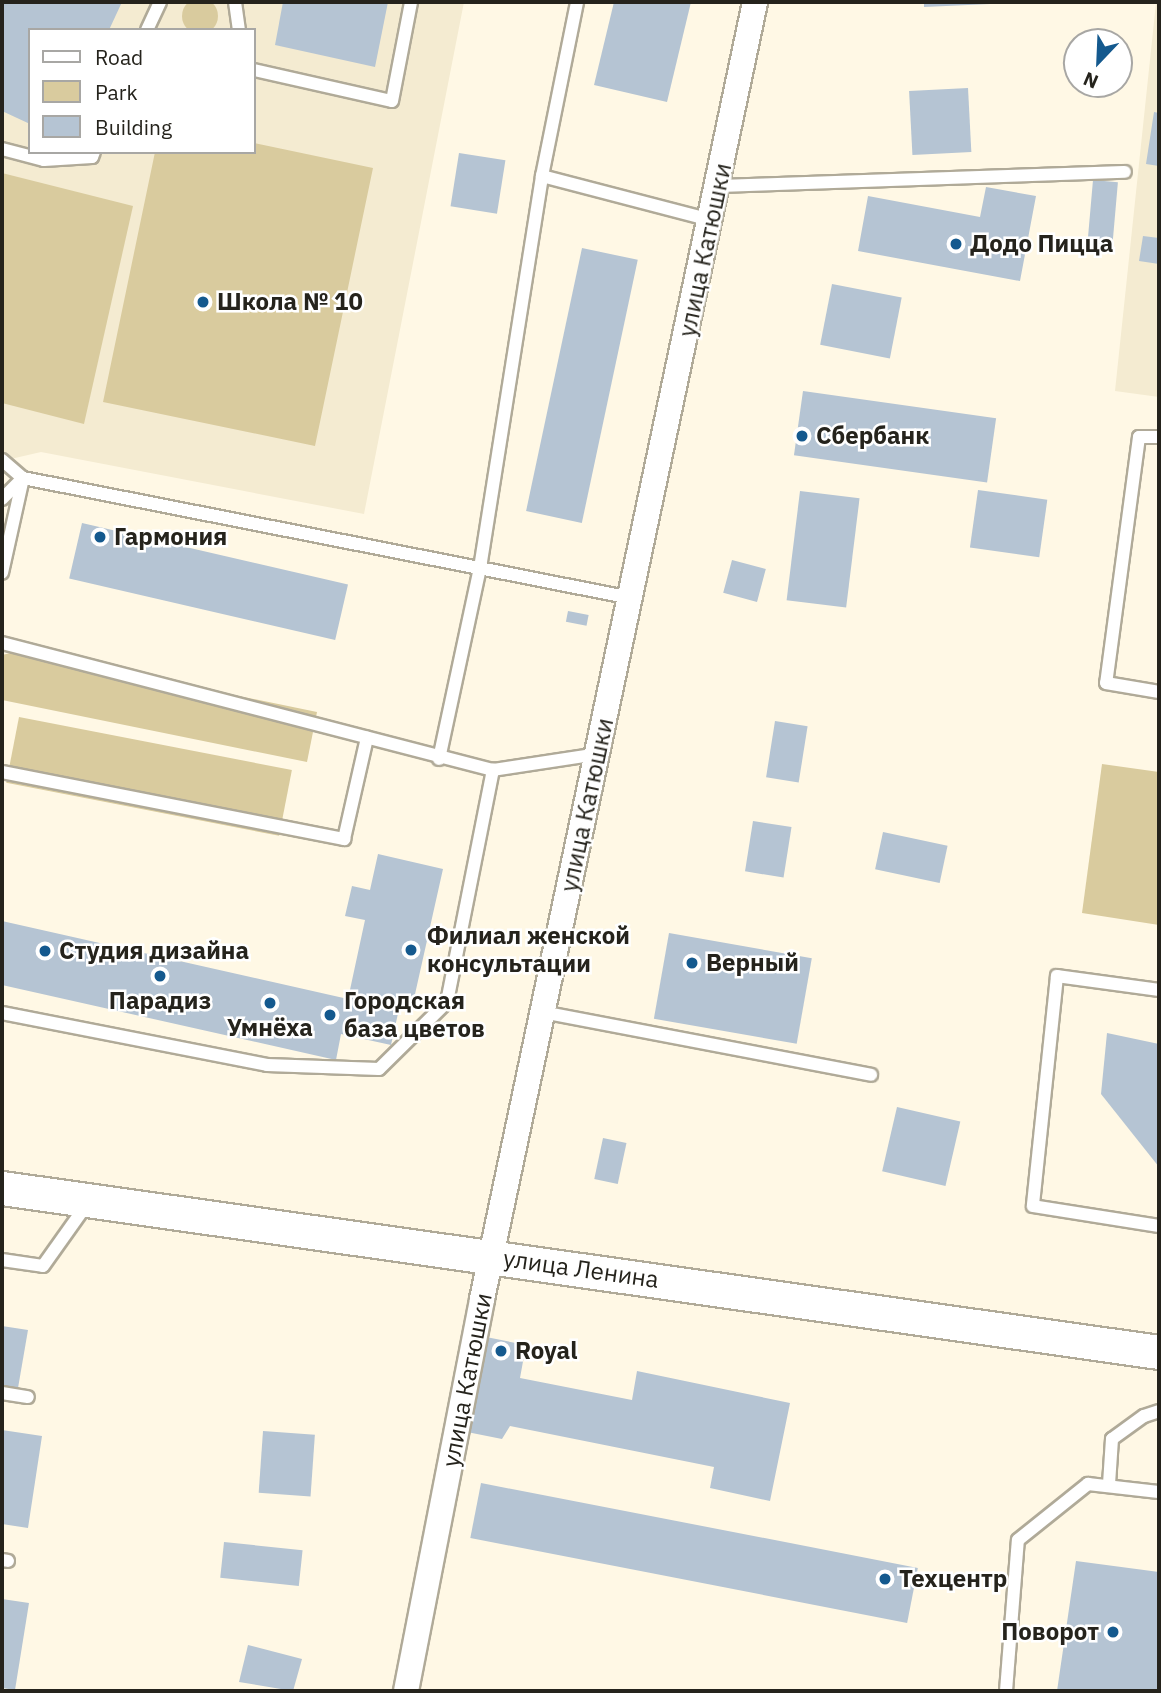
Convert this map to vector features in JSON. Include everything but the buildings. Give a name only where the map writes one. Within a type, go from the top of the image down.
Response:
[{"type":"main road","name":"улица Ленина","points":[[2,1188],[1159,1352]]},
{"type":"street","name":"улица Катюшки","points":[[406,1691],[542,1012],[712,220],[755,2]]},
{"type":"lane","points":[[148,28],[160,2]]},
{"type":"lane","points":[[235,2],[239,28]]},
{"type":"lane","points":[[256,70],[392,101],[411,2]]},
{"type":"lane","points":[[439,759],[480,568],[542,176],[577,2]]},
{"type":"lane","points":[[2,149],[44,160],[92,157],[93,154]]},
{"type":"lane","points":[[719,186],[1125,172]]},
{"type":"lane","points":[[542,176],[712,220]]},
{"type":"lane","points":[[1159,437],[1139,436],[1106,683],[1159,692]]},
{"type":"lane","points":[[2,460],[23,478],[632,598]]},
{"type":"lane","points":[[2,499],[23,478]]},
{"type":"lane","points":[[2,573],[23,478]]},
{"type":"lane","points":[[2,643],[439,759],[493,770],[598,754]]},
{"type":"lane","points":[[2,772],[344,839],[368,738]]},
{"type":"lane","points":[[2,1013],[267,1065],[379,1069],[447,1002],[493,770]]},
{"type":"lane","points":[[1159,990],[1057,976],[1033,1206],[1159,1226]]},
{"type":"lane","points":[[542,1012],[871,1075]]},
{"type":"lane","points":[[2,1260],[43,1266],[64,1243],[88,1202]]},
{"type":"lane","points":[[2,1393],[28,1398]]},
{"type":"lane","points":[[1109,1484],[1112,1439],[1144,1416],[1159,1411]]},
{"type":"lane","points":[[1006,1691],[1018,1540],[1088,1483],[1159,1492]]},
{"type":"shaded area","name":"Школа № 10","points":[[2,2],[464,2],[364,514],[41,452],[2,461]]},
{"type":"shaded area","points":[[1156,3],[1159,3],[1159,397],[1115,391]]},
{"type":"green space","points":[[193,-1],[207,-1],[217,9],[217,23],[214,28],[186,28],[183,23],[183,9]]},
{"type":"green space","points":[[256,143],[373,168],[315,446],[103,402],[155,154],[256,154]]},
{"type":"green space","points":[[2,173],[133,206],[84,424],[2,403]]},
{"type":"green space","points":[[19,651],[317,712],[307,762],[2,700],[2,655]]},
{"type":"green space","points":[[19,717],[292,770],[279,836],[6,783]]},
{"type":"green space","points":[[1102,764],[1159,772],[1159,925],[1082,913]]},
{"type":"place","name":"Додо Пицца","points":[[956,244]]},
{"type":"place","name":"Школа № 10","points":[[203,302]]},
{"type":"place","name":"Сбербанк","points":[[802,436]]},
{"type":"place","name":"Гармония","points":[[100,537]]},
{"type":"place","name":"Филиал женской консультации","points":[[411,950]]},
{"type":"place","name":"Студия дизайна","points":[[45,951]]},
{"type":"place","name":"Верный","points":[[692,963]]},
{"type":"place","name":"Парадиз","points":[[160,976]]},
{"type":"place","name":"Умнёха","points":[[270,1003]]},
{"type":"place","name":"Городская база цветов","points":[[330,1015]]},
{"type":"place","name":"Royal","points":[[501,1351]]},
{"type":"place","name":"Техцентр","points":[[885,1579]]},
{"type":"place","name":"Поворот","points":[[1113,1632]]}]
